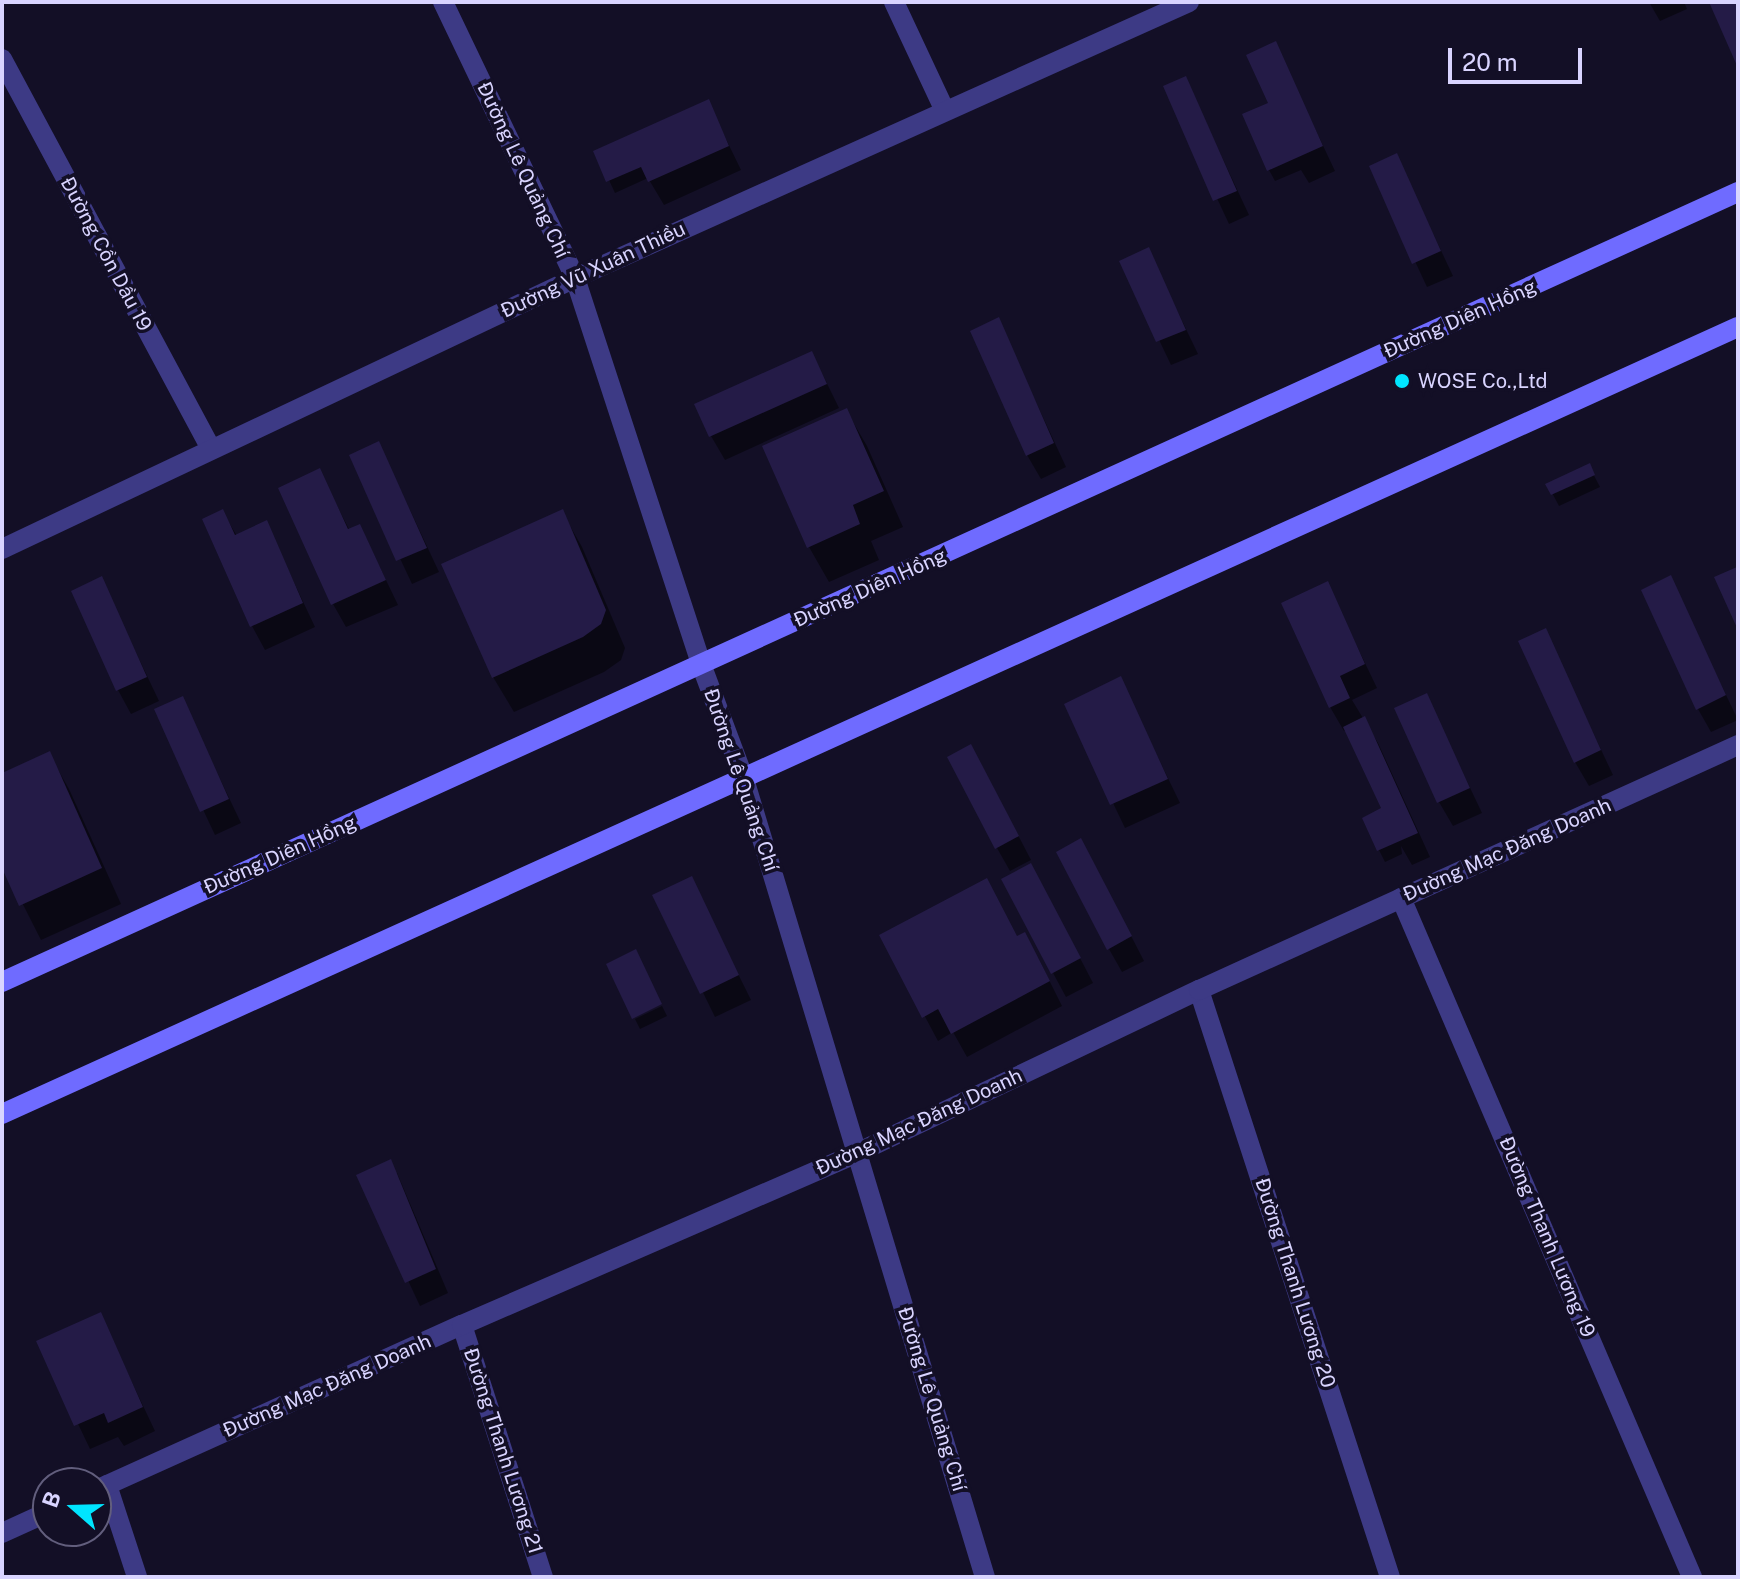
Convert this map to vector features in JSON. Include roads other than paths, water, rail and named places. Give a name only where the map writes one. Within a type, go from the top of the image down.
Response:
[{"type":"street","name":"Đường Lê Quảng Chí","points":[[443,2],[575,278],[701,664],[744,779],[985,1577]]},
{"type":"street","points":[[894,2],[945,111]]},
{"type":"street","name":"Đường Vũ Xuân Thiều","points":[[2,549],[575,278],[1189,2]]},
{"type":"street","name":"Đường Cồn Dầu 19","points":[[2,59],[211,448]]},
{"type":"street","name":"Đường Diên Hồng","points":[[2,982],[1738,192]]},
{"type":"street","points":[[2,1114],[1738,327]]},
{"type":"street","name":"Đường Mạc Đăng Doanh","points":[[112,1483],[462,1325],[857,1153],[1199,990],[1738,745]]},
{"type":"street","name":"Đường Thanh Lương 19","points":[[1401,898],[1692,1577]]},
{"type":"street","name":"Đường Thanh Lương 20","points":[[1199,990],[1390,1577]]},
{"type":"street","name":"Đường Thanh Lương 21","points":[[462,1325],[543,1577]]},
{"type":"street","points":[[112,1515],[137,1577]]},
{"type":"street","points":[[2,1533],[32,1519]]},
{"type":"place","name":"WOSE Co.,Ltd","points":[[1402,381]]}]
